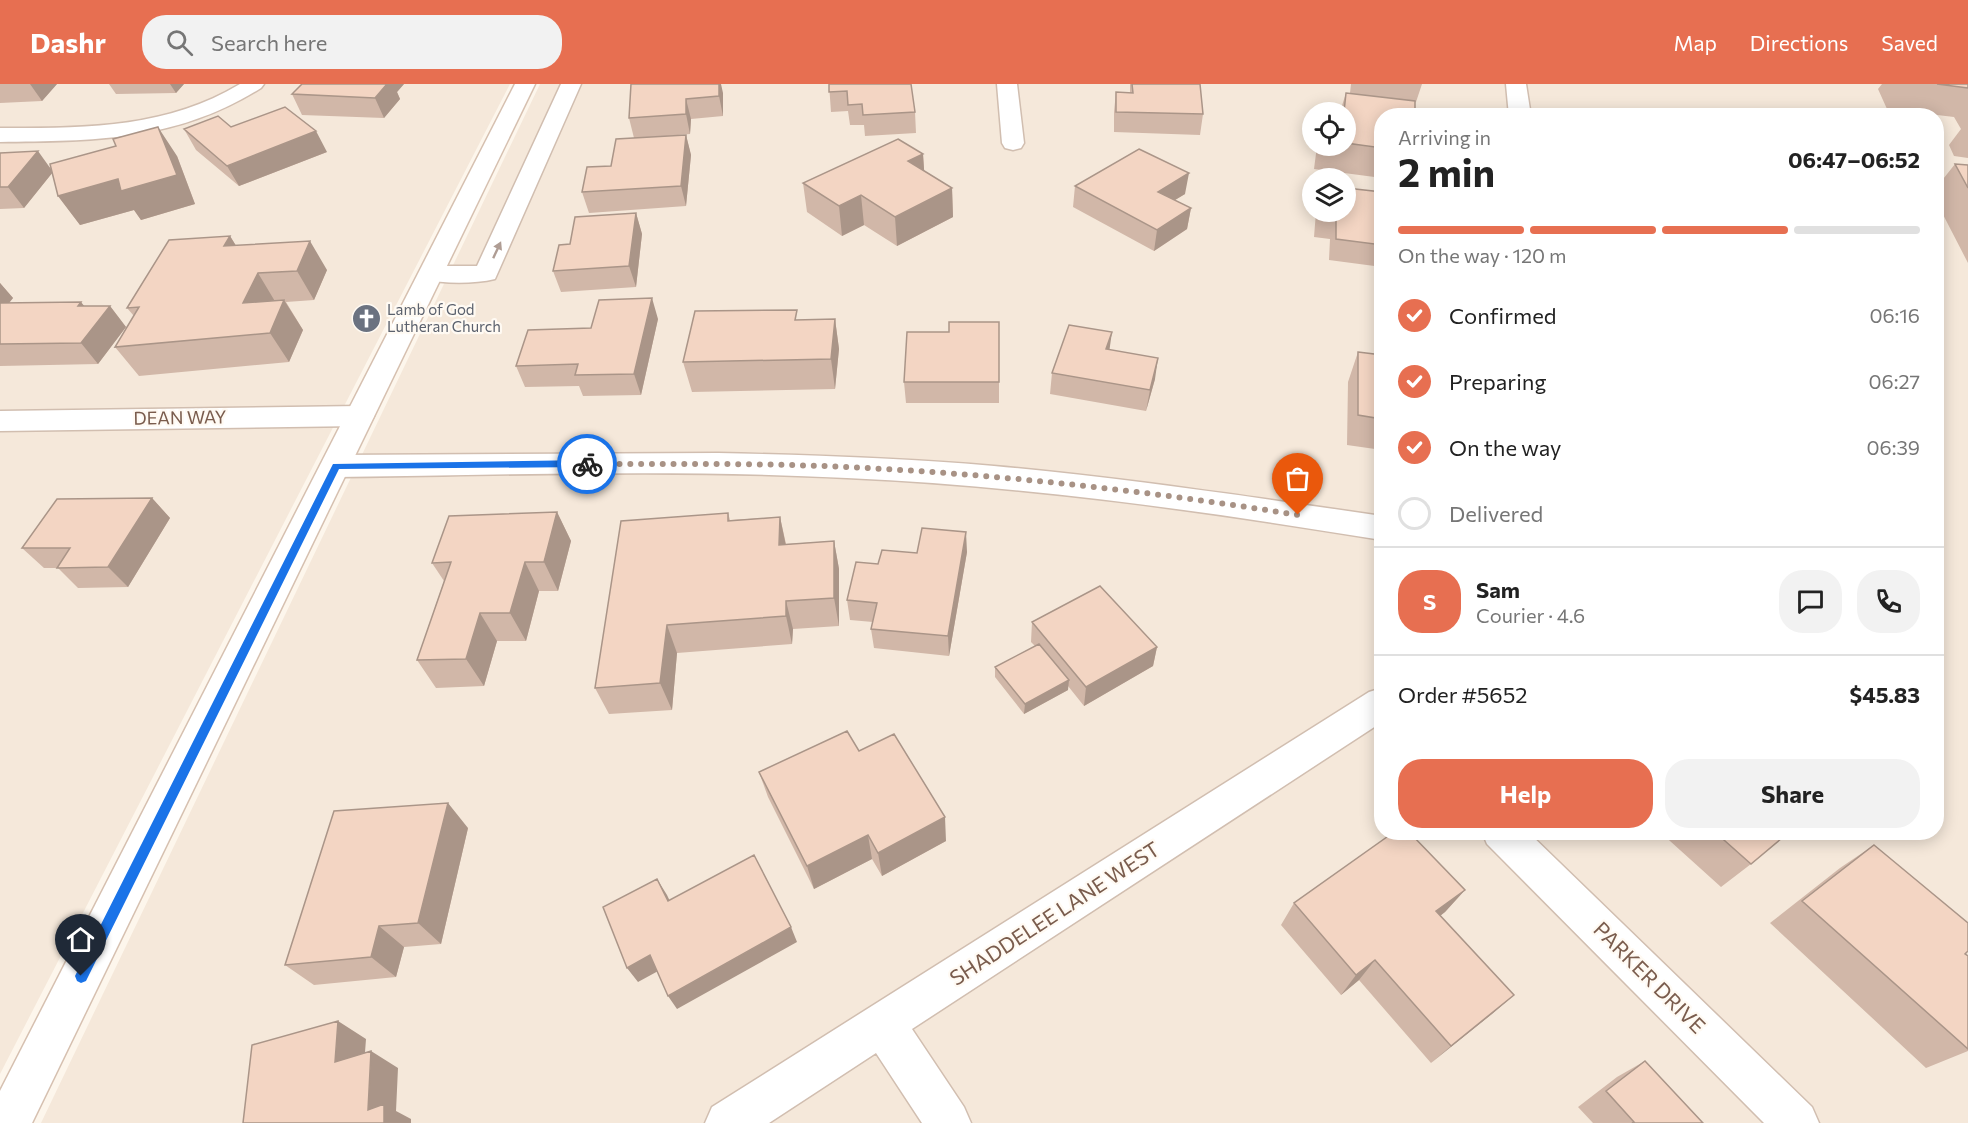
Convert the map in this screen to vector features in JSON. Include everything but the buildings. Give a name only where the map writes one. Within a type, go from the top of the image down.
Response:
[{"type":"street","points":[[0,135],[81,134],[143,128],[215,106],[254,84]]},
{"type":"street","points":[[8,1123],[525,84]]},
{"type":"street","points":[[432,274],[486,274],[571,84]]},
{"type":"street","points":[[1007,84],[1013,143]]},
{"type":"street","points":[[1516,84],[1519,108]]},
{"type":"street","name":"DEAN WAY","points":[[0,421],[360,416]]},
{"type":"street","points":[[336,466],[718,463],[848,467],[994,477],[1180,498],[1374,527]]},
{"type":"street","name":"SHADDELEE LANE WEST","points":[[728,1123],[1374,713]]},
{"type":"street","name":"PARKER DRIVE","points":[[1509,840],[1796,1123]]},
{"type":"street","points":[[883,1024],[948,1123]]},
{"type":"shaded area","points":[[0,84],[510,84],[0,1074]]},
{"type":"shaded area","points":[[540,84],[1968,84],[1968,1123],[41,1123]]},
{"type":"way so far","points":[[587,464],[718,463],[848,467],[994,477],[1215,502],[1298,515]]},
{"type":"place","name":"Lamb of God Lutheran Church","points":[[366,319]]},
{"type":"route","points":[[81,976],[336,466],[587,464]]}]
